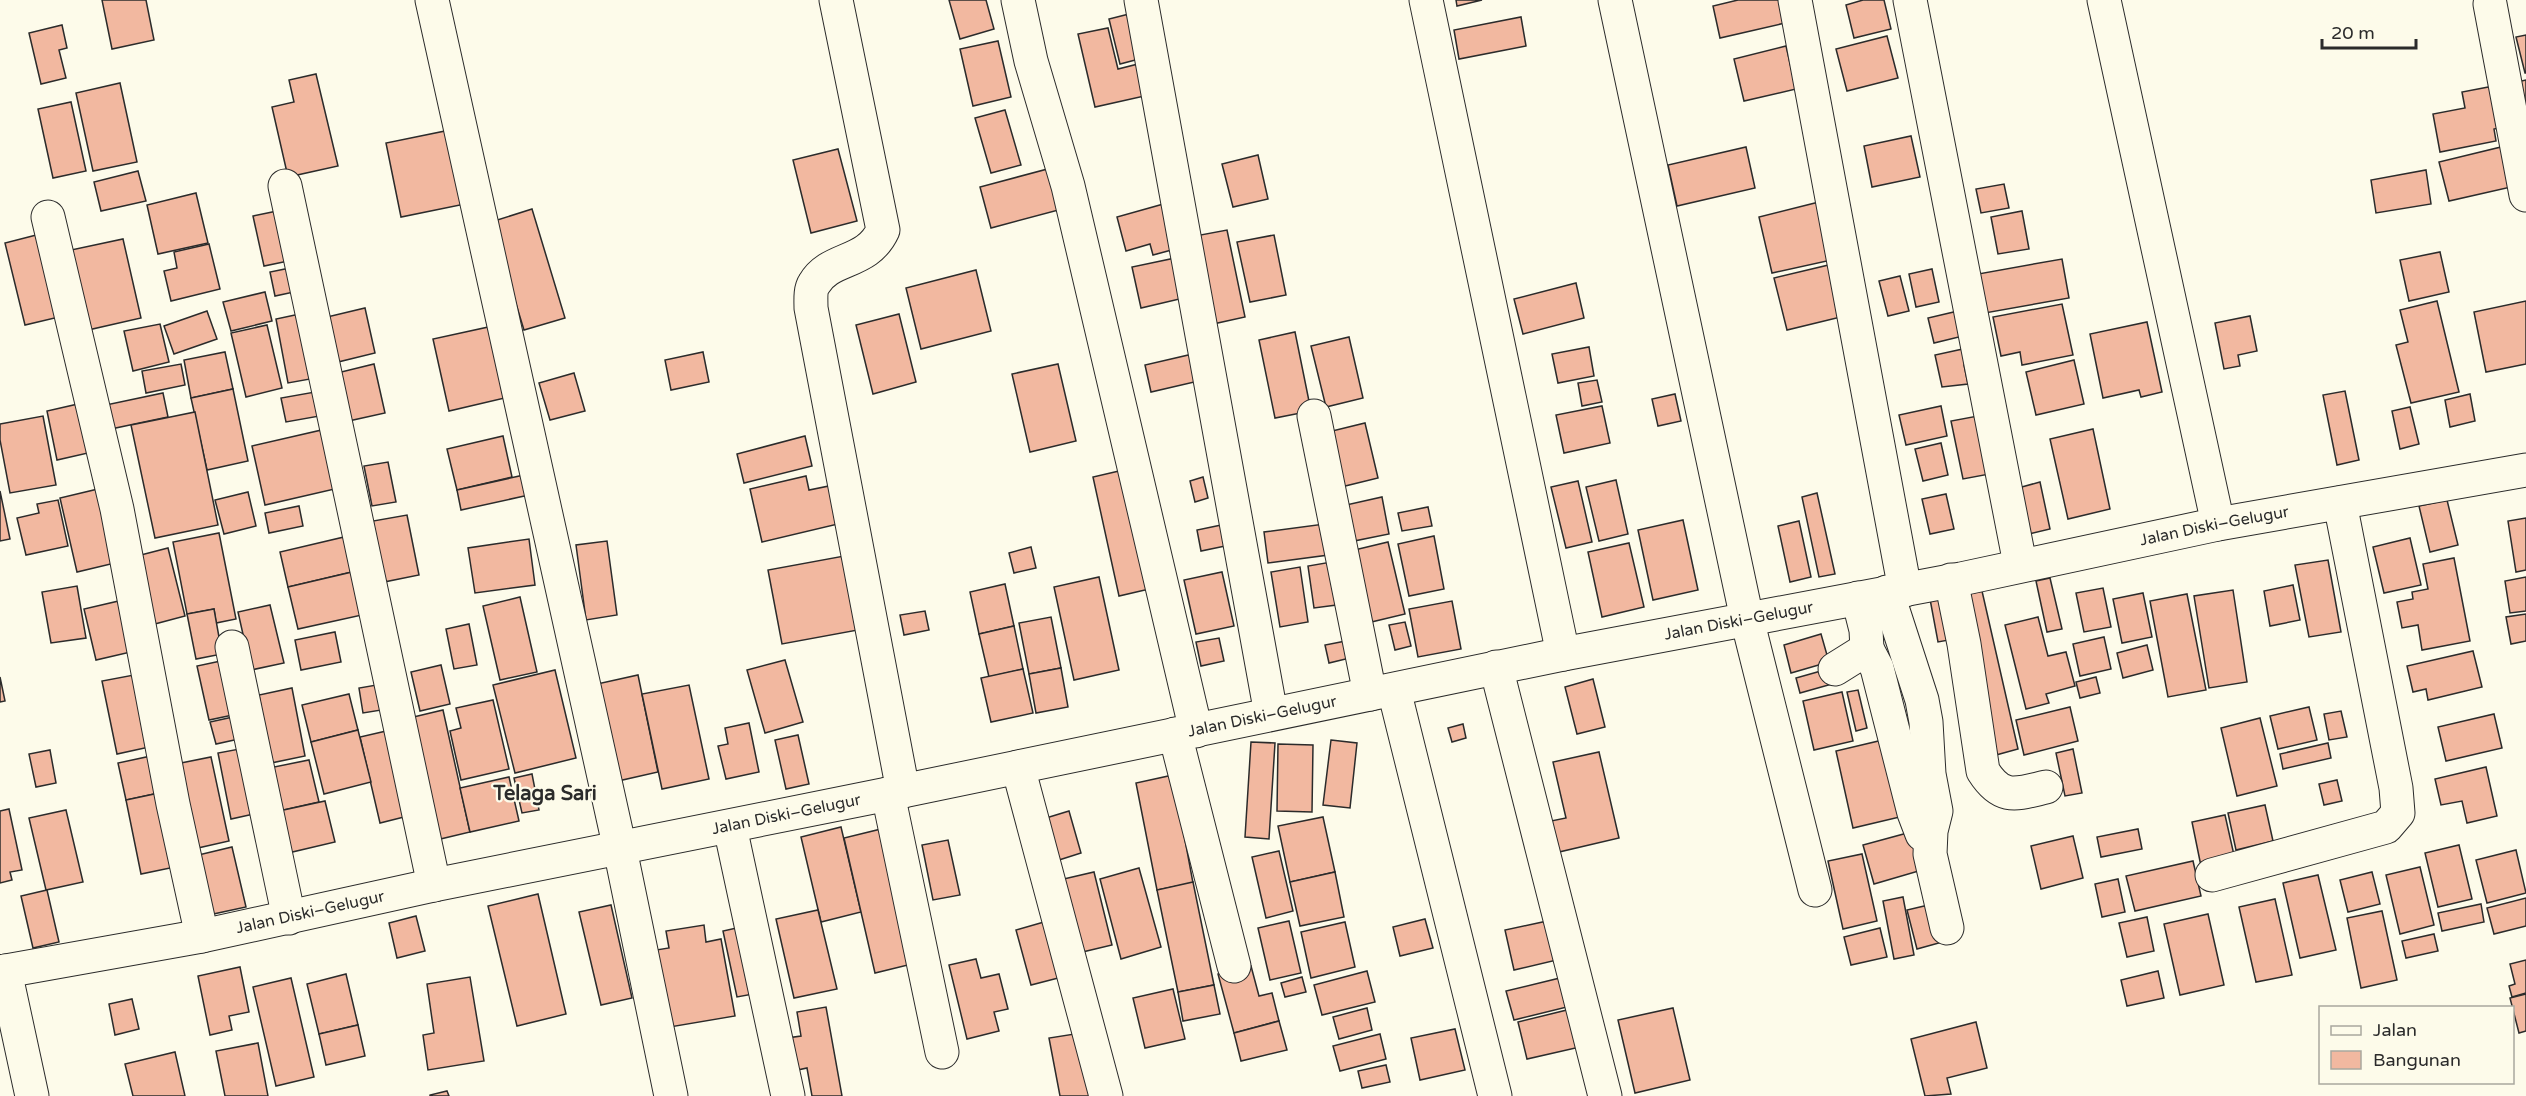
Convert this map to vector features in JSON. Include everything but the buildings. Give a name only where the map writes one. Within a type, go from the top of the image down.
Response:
[{"type":"street","points":[[432,0],[620,849],[671,1096]]},
{"type":"street","points":[[836,0],[883,230],[876,244],[856,257],[825,270],[813,286],[811,308],[942,1052]]},
{"type":"street","points":[[1018,0],[1031,61],[1068,186],[1234,966]]},
{"type":"street","points":[[1142,0],[1271,714]]},
{"type":"street","points":[[1426,0],[1563,654]]},
{"type":"street","points":[[1615,0],[1747,619],[1815,890]]},
{"type":"street","points":[[1795,0],[1883,593],[1898,626],[1926,722],[1929,774],[1936,811],[1930,839],[1930,854],[1947,928]]},
{"type":"street","points":[[1910,0],[2020,564]]},
{"type":"street","points":[[2104,0],[2218,524]]},
{"type":"street","points":[[2490,4],[2526,195]]},
{"type":"street","points":[[285,186],[434,885]]},
{"type":"street","points":[[48,217],[117,509],[164,758],[202,936]]},
{"type":"street","points":[[1314,416],[1382,692],[1495,1096]]},
{"type":"street","name":"Jalan Diski–Gelugur","points":[[2,971],[202,936],[434,885],[896,793],[1496,667],[1952,580],[2218,524],[2526,470]]},
{"type":"street","points":[[2212,875],[2386,827],[2398,813],[2396,788],[2340,503]]},
{"type":"street","points":[[1952,580],[1983,771],[1991,784],[2013,795],[2046,787]]},
{"type":"street","points":[[1883,593],[1867,644],[1877,668],[1914,813],[1922,834],[1930,839]]},
{"type":"street","points":[[1835,669],[1867,644],[1898,626]]},
{"type":"street","points":[[232,647],[289,918]]},
{"type":"street","points":[[1496,667],[1605,1096]]},
{"type":"street","points":[[1018,767],[1106,1096]]},
{"type":"street","points":[[730,826],[788,1096]]},
{"type":"street","points":[[2,971],[32,1096]]},
{"type":"district","name":"Telaga Sari","points":[[545,794]]}]
